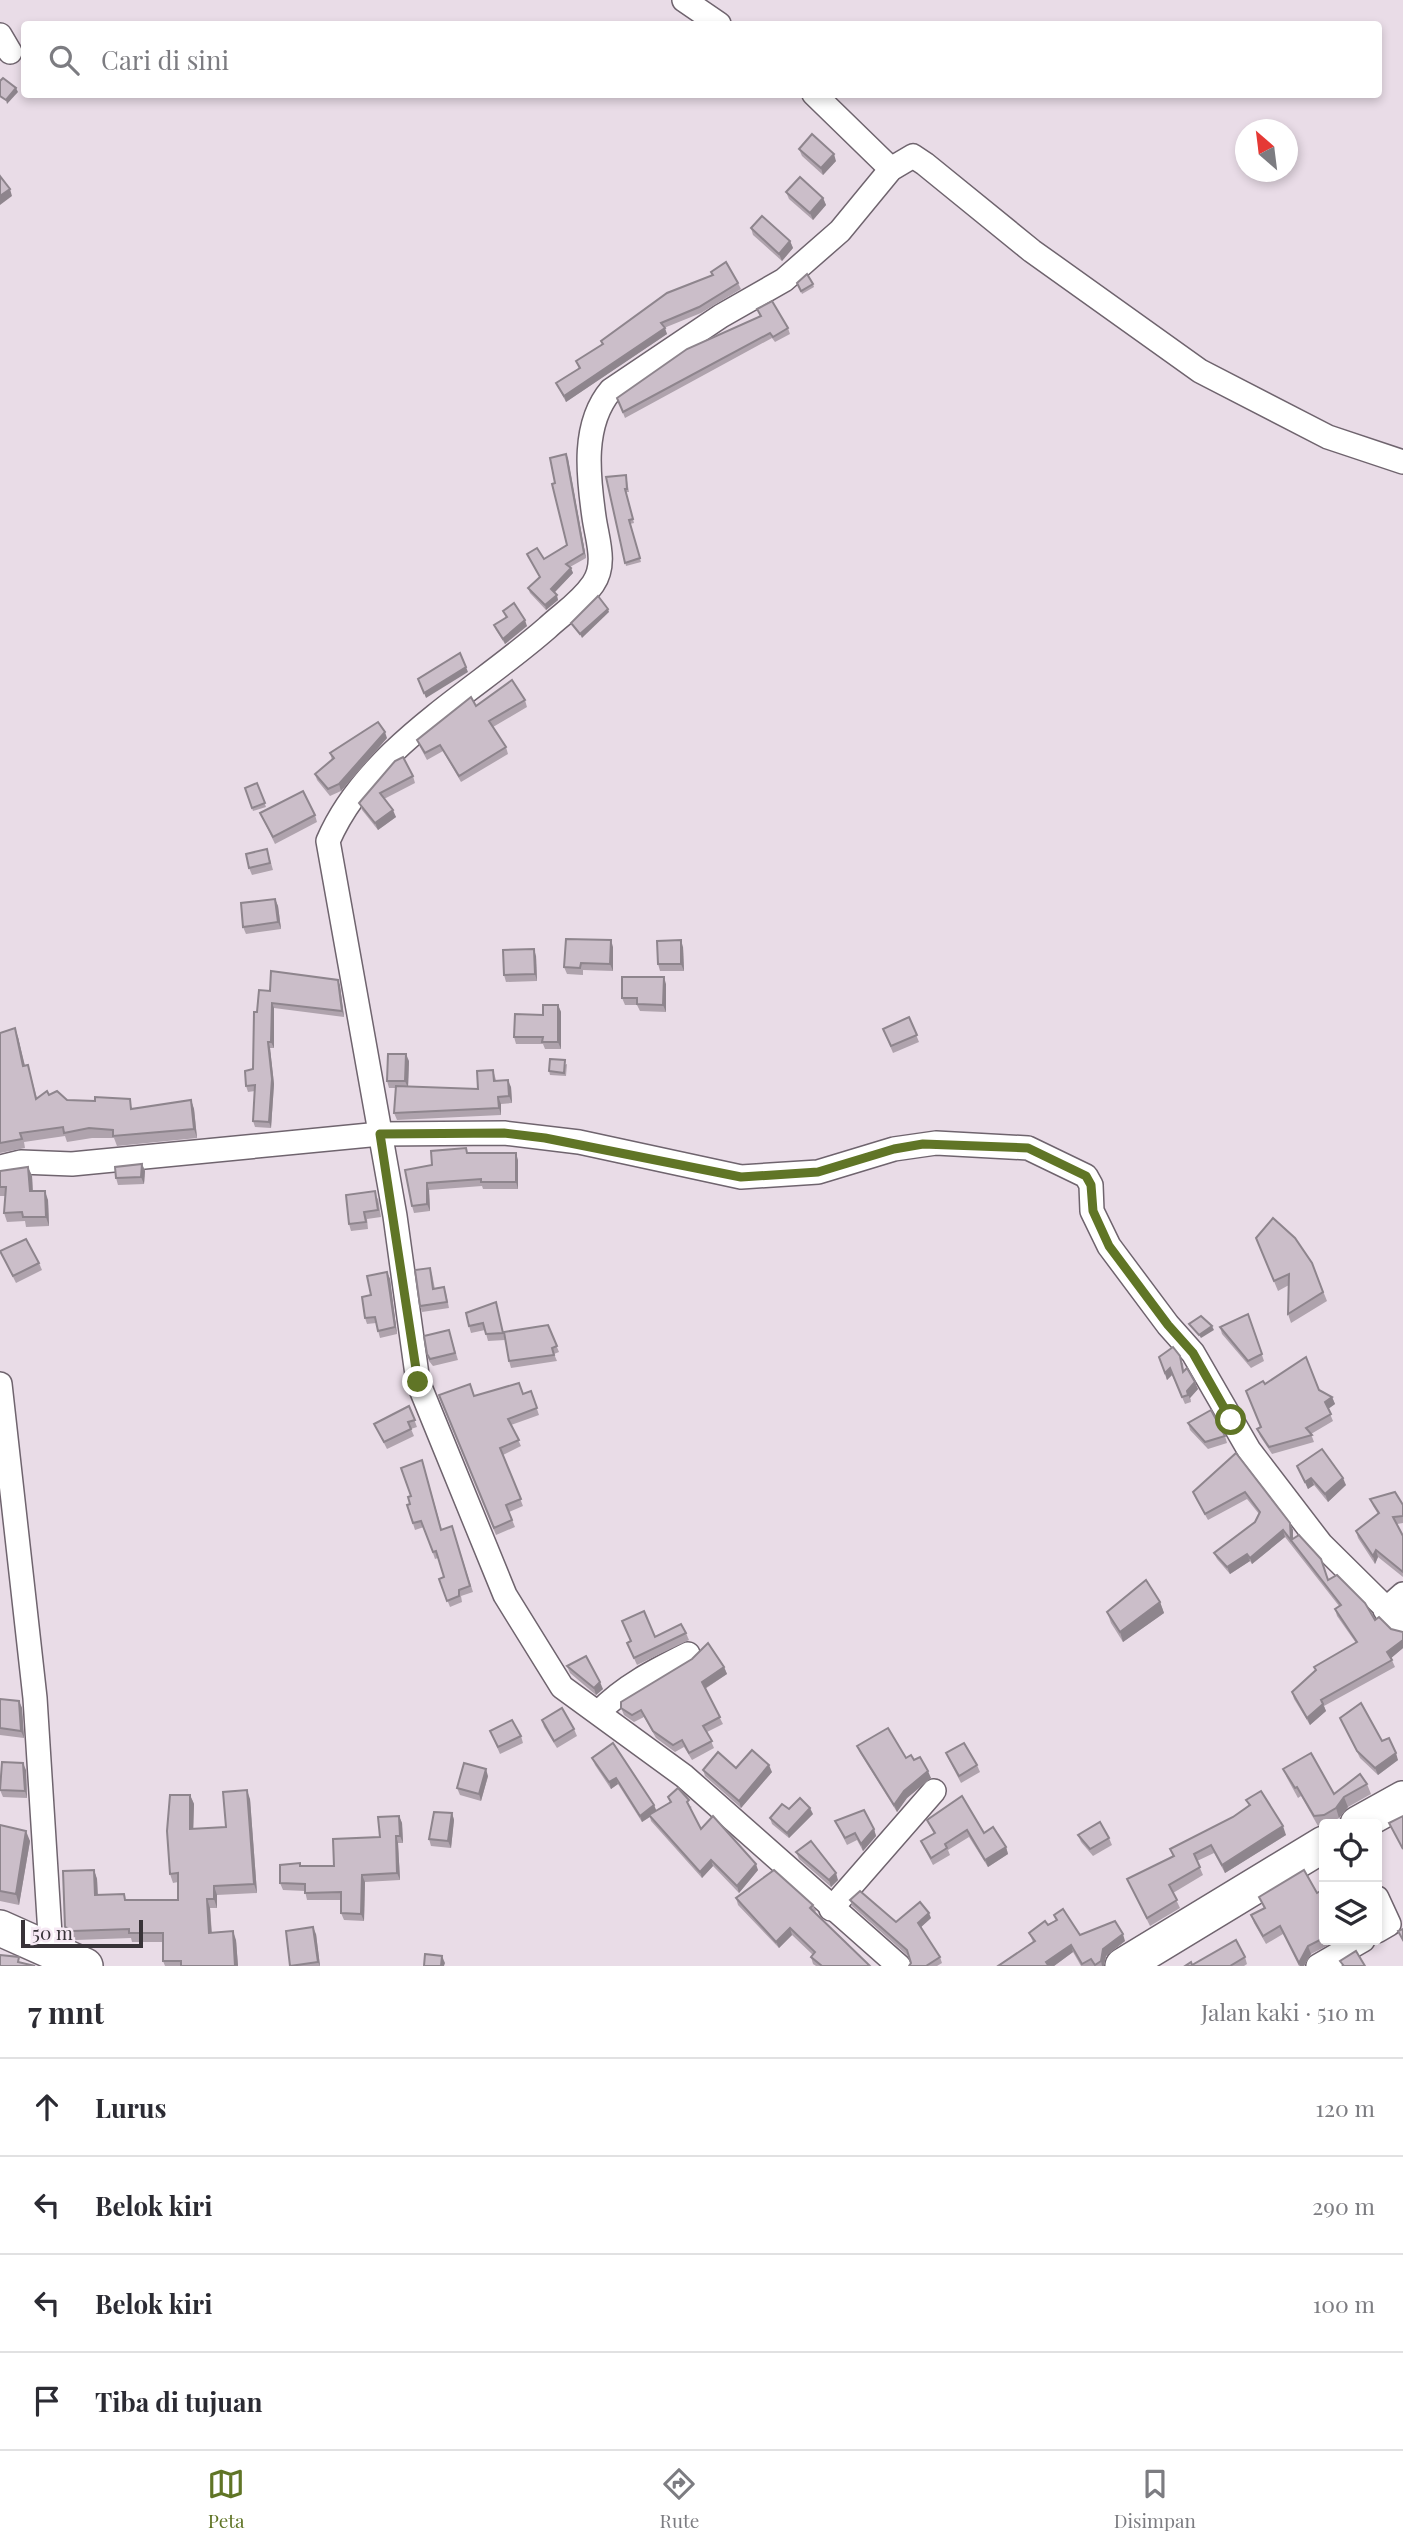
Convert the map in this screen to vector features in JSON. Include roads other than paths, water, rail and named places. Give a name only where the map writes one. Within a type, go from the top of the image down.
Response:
[{"type":"highway","points":[[1367,1819],[1403,1798]]},
{"type":"highway","points":[[1123,1966],[1319,1847]]},
{"type":"highway","points":[[0,1928],[85,1966]]},
{"type":"street","points":[[684,0],[715,21]]},
{"type":"street","points":[[818,98],[891,169]]},
{"type":"street","points":[[899,1966],[831,1909],[684,1776],[599,1712],[573,1697],[552,1675],[505,1595],[424,1397],[416,1369],[395,1216],[328,841],[340,813],[353,795],[393,752],[569,611],[596,580],[601,550],[590,471],[592,425],[600,403],[611,390],[721,316],[784,280],[840,231],[891,169],[913,156],[1032,251],[1199,371],[1328,437],[1403,462]]},
{"type":"street","points":[[0,1167],[21,1162],[72,1164],[380,1134],[504,1133],[545,1138],[741,1177],[818,1172],[894,1149],[923,1144],[1016,1146],[1042,1153],[1086,1176],[1091,1185],[1093,1211],[1109,1246],[1168,1325],[1193,1353],[1249,1450],[1321,1544],[1403,1625]]},
{"type":"street","points":[[0,1384],[35,1698],[51,1950]]},
{"type":"street","points":[[1385,1610],[1403,1594]]},
{"type":"street","points":[[599,1712],[611,1700],[646,1676],[688,1654]]},
{"type":"street","points":[[831,1909],[934,1791]]},
{"type":"street","points":[[1318,1966],[1354,1945]]}]
